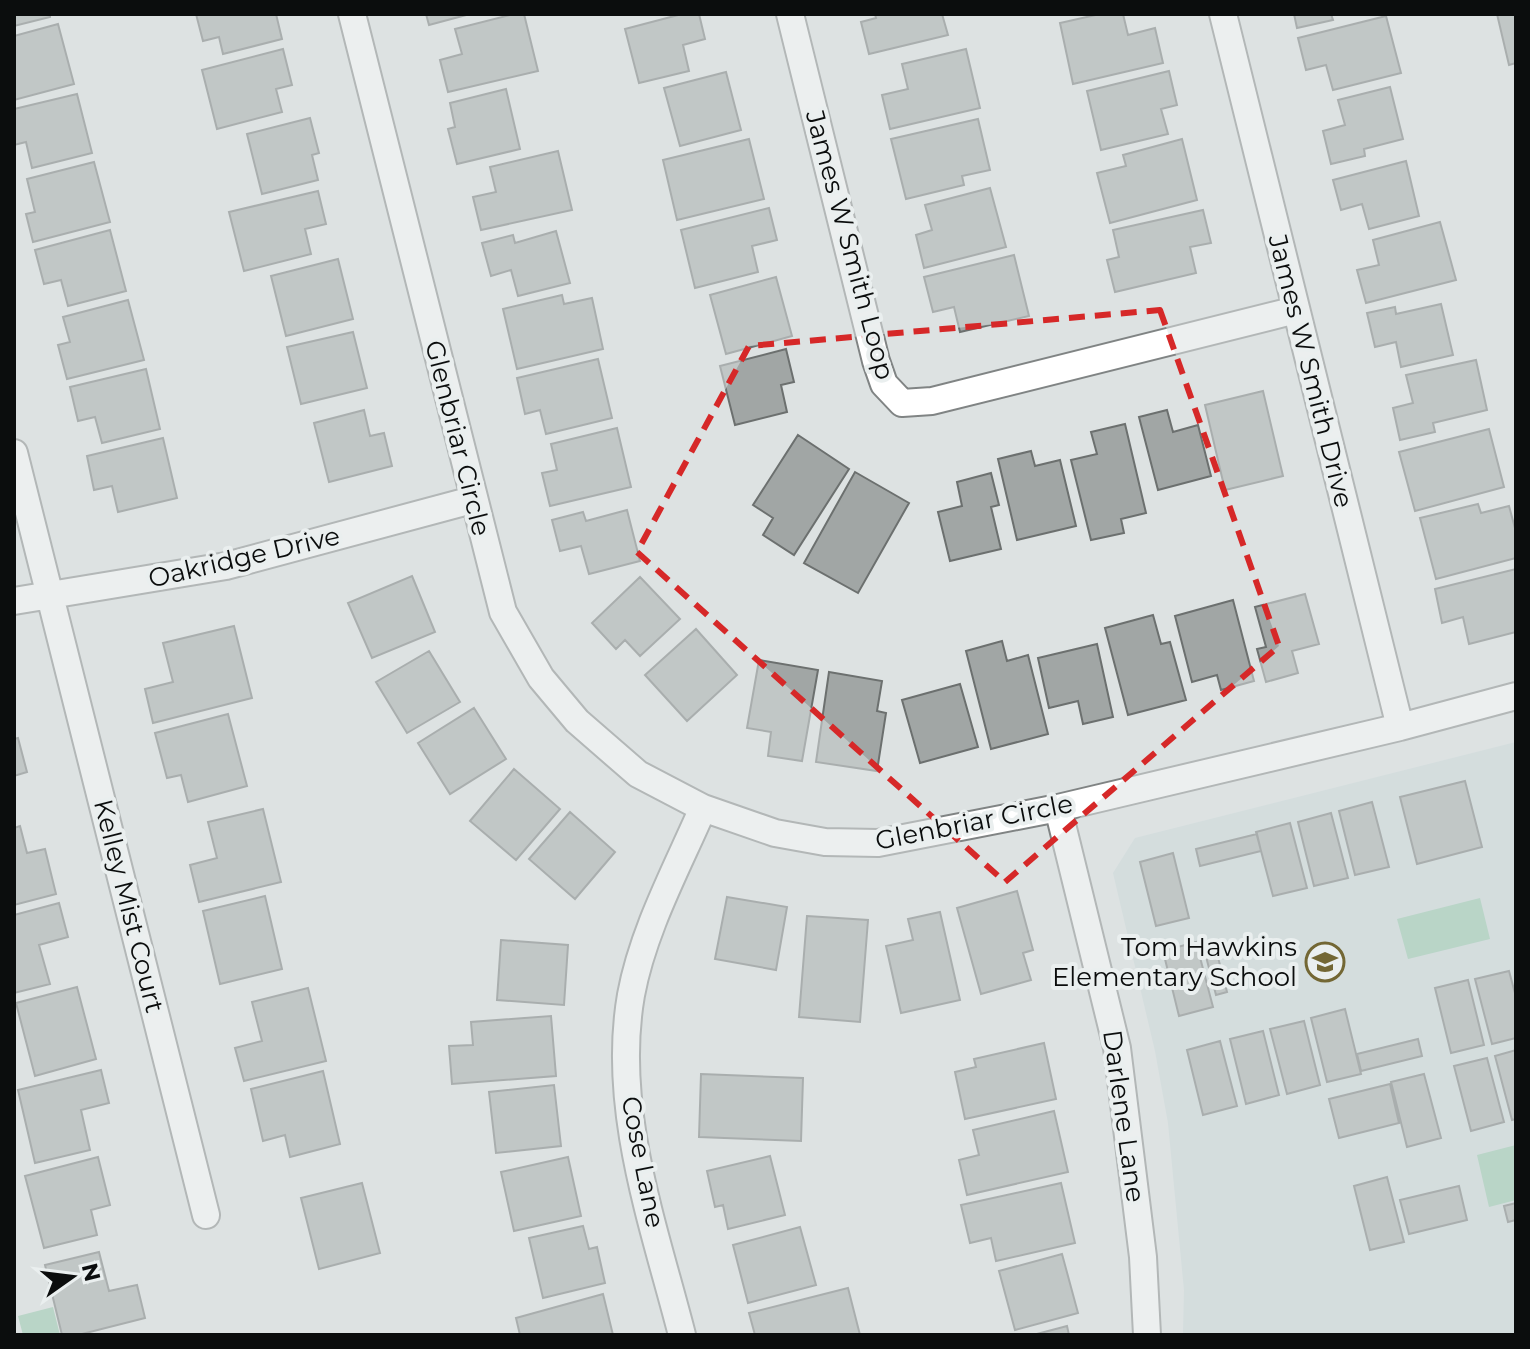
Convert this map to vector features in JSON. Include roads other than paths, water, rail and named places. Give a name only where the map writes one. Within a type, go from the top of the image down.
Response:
[{"type":"street","name":"Glenbriar Circle","points":[[352,14],[472,500],[503,612],[541,678],[577,721],[638,774],[703,808],[775,833],[825,842],[878,843],[1058,808],[1400,727],[1516,696]]},
{"type":"street","name":"James W Smith Loop","points":[[790,14],[876,361],[884,384],[902,403],[932,401],[1296,310]]},
{"type":"street","name":"James W Smith Drive","points":[[1223,14],[1400,727]]},
{"type":"street","name":"Kelley Mist Court","points":[[14,453],[206,1215]]},
{"type":"street","name":"Oakridge Drive","points":[[14,601],[226,566],[472,500]]},
{"type":"street","name":"Cose Lane","points":[[682,1335],[635,1151],[626,1074],[631,995],[652,924],[703,808]]},
{"type":"street","name":"Darlene Lane","points":[[1058,808],[1117,1048],[1143,1257],[1147,1335]]},
{"type":"place","name":"Tom Hawkins Elementary School","points":[[1325,962]]}]
